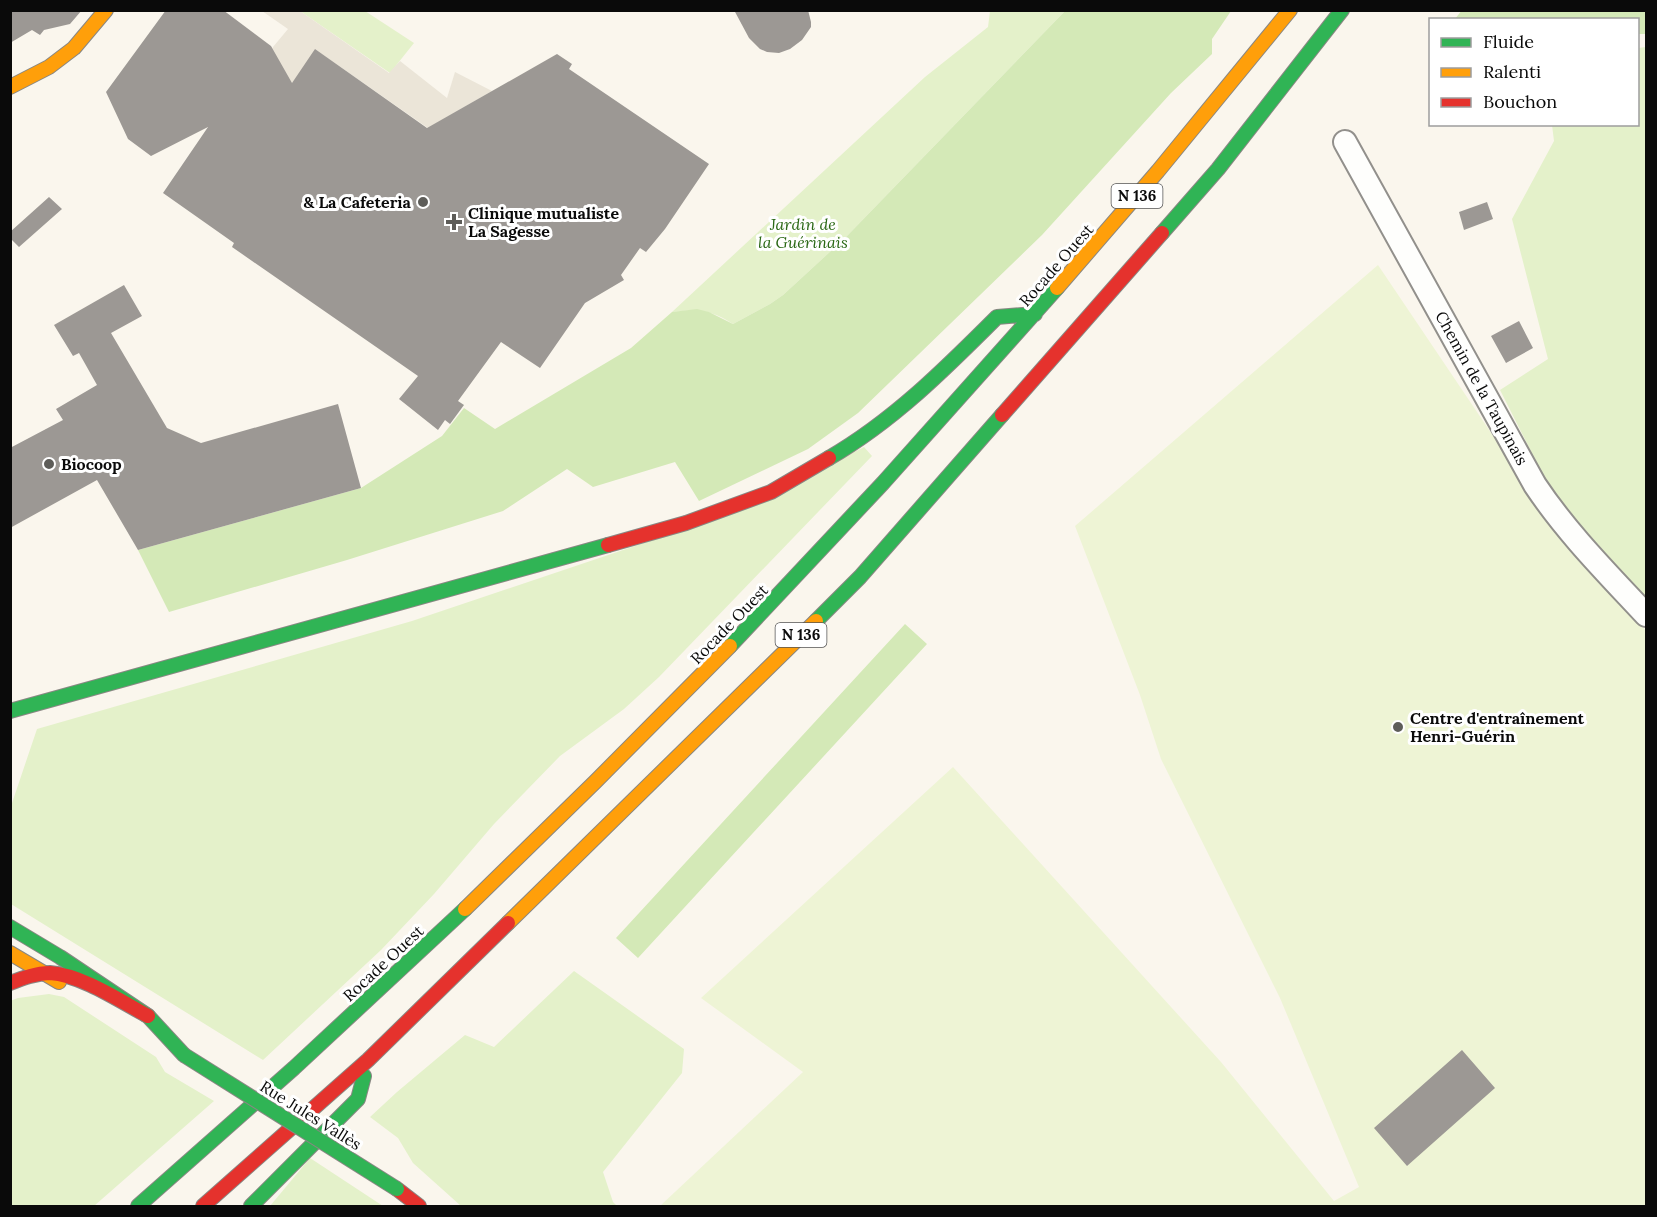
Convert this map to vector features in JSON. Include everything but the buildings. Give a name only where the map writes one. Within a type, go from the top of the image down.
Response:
[{"type":"main road","points":[[10,87],[49,67],[74,48],[106,10]]},
{"type":"main road","name":"Rocade Ouest","points":[[138,1206],[417,954],[640,740],[824,549],[1134,200],[1290,10]]},
{"type":"main road","name":"N 136","points":[[203,1206],[368,1060],[860,577],[1218,169],[1342,10]]},
{"type":"main road","points":[[10,711],[686,523],[771,492],[857,442],[901,408],[944,370],[997,316],[1035,314]]},
{"type":"main road","points":[[10,722],[133,678]]},
{"type":"main road","name":"Rue Jules Vallès","points":[[10,927],[60,957],[148,1016],[184,1055]]},
{"type":"main road","points":[[10,953],[83,996]]},
{"type":"main road","points":[[10,983],[43,973],[56,974],[72,978],[148,1016]]},
{"type":"main road","name":"Rue Jules Vallès","points":[[144,1032],[397,1189],[419,1206]]},
{"type":"main road","points":[[251,1206],[276,1178],[358,1099],[368,1060]]},
{"type":"street","name":"Chemin de la Taupinais","points":[[1345,142],[1535,485],[1555,515],[1578,542],[1647,615]]},
{"type":"green space","points":[[1462,10],[1646,11],[1646,34],[1639,34],[1639,18],[1456,18]]},
{"type":"green space","points":[[300,11],[365,11],[414,43],[390,73]]},
{"type":"green space","name":"Jardin de la Guérinais","points":[[990,11],[1065,11],[845,238],[783,295],[733,324],[704,311],[672,312],[925,77],[988,27]]},
{"type":"green space","points":[[1065,11],[1231,11],[1212,39],[1212,54],[1171,93],[1042,235],[858,413],[808,449],[699,501],[675,462],[593,487],[567,469],[503,511],[169,612],[138,550],[361,488],[442,436],[464,408],[495,429],[631,348],[672,312],[697,309],[709,312],[733,324],[770,304],[783,295],[845,238]]},
{"type":"green space","points":[[1646,47],[1646,602],[1559,507],[1500,390],[1548,359],[1512,219],[1554,141],[1552,126],[1639,126],[1639,48]]},
{"type":"green space","name":"Centre d'entraînement Henri-Guérin","points":[[1378,265],[1545,513],[1646,631],[1646,1206],[660,1206],[803,1072],[701,998],[953,767],[1221,1062],[1334,1201],[1359,1187],[1280,998],[1161,759],[1140,695],[1075,526]]},
{"type":"green space","points":[[864,447],[872,456],[659,677],[624,709],[560,756],[494,824],[434,894],[381,950],[263,1060],[11,904],[11,806],[37,729],[412,621],[733,513]]},
{"type":"green space","points":[[905,624],[927,644],[638,958],[616,938]]},
{"type":"green space","points":[[574,971],[684,1049],[682,1073],[603,1172],[613,1202],[617,1206],[461,1206],[413,1163],[398,1138],[370,1117],[465,1035],[494,1047]]},
{"type":"green space","points":[[49,994],[64,997],[156,1057],[165,1072],[214,1101],[94,1206],[11,1206],[10,1001]]},
{"type":"green space","points":[[310,1158],[383,1206],[270,1206]]},
{"type":"shaded area","points":[[262,11],[300,11],[389,73],[400,61],[447,98],[455,72],[492,91],[428,128],[316,50],[288,89],[267,60],[273,47],[288,29]]},
{"type":"traffic: fast","points":[[1162,233],[1218,169],[1342,10]]},
{"type":"traffic: fast","points":[[730,646],[883,483],[1057,288]]},
{"type":"traffic: fast","points":[[829,458],[897,411],[938,375],[997,317],[1035,314]]},
{"type":"traffic: fast","points":[[816,621],[860,577],[1002,415]]},
{"type":"traffic: fast","points":[[10,711],[608,545]]},
{"type":"traffic: fast","points":[[138,1206],[294,1068],[465,909]]},
{"type":"traffic: fast","points":[[10,927],[60,957],[148,1016],[184,1055]]},
{"type":"traffic: fast","points":[[184,1055],[397,1189]]},
{"type":"traffic: fast","points":[[251,1206],[358,1099],[364,1076]]},
{"type":"traffic: slow","points":[[10,87],[49,67],[74,48],[106,10]]},
{"type":"traffic: slow","points":[[1057,288],[1158,171],[1290,10]]},
{"type":"traffic: slow","points":[[508,923],[816,621]]},
{"type":"traffic: slow","points":[[465,909],[730,646]]},
{"type":"traffic: slow","points":[[10,953],[59,982]]},
{"type":"traffic: jam","points":[[1002,415],[1162,233]]},
{"type":"traffic: jam","points":[[608,545],[686,523],[771,492],[829,458]]},
{"type":"traffic: jam","points":[[203,1206],[368,1060],[508,923]]},
{"type":"traffic: jam","points":[[10,983],[50,973],[75,978],[148,1016]]},
{"type":"traffic: jam","points":[[397,1189],[419,1206]]},
{"type":"place","name":"& La Cafeteria","points":[[423,202]]},
{"type":"place","name":"Clinique mutualiste La Sagesse","points":[[454,222]]},
{"type":"place","name":"Biocoop","points":[[49,464]]},
{"type":"place","name":"Centre d'entraînement Henri-Guérin","points":[[1398,727]]}]
